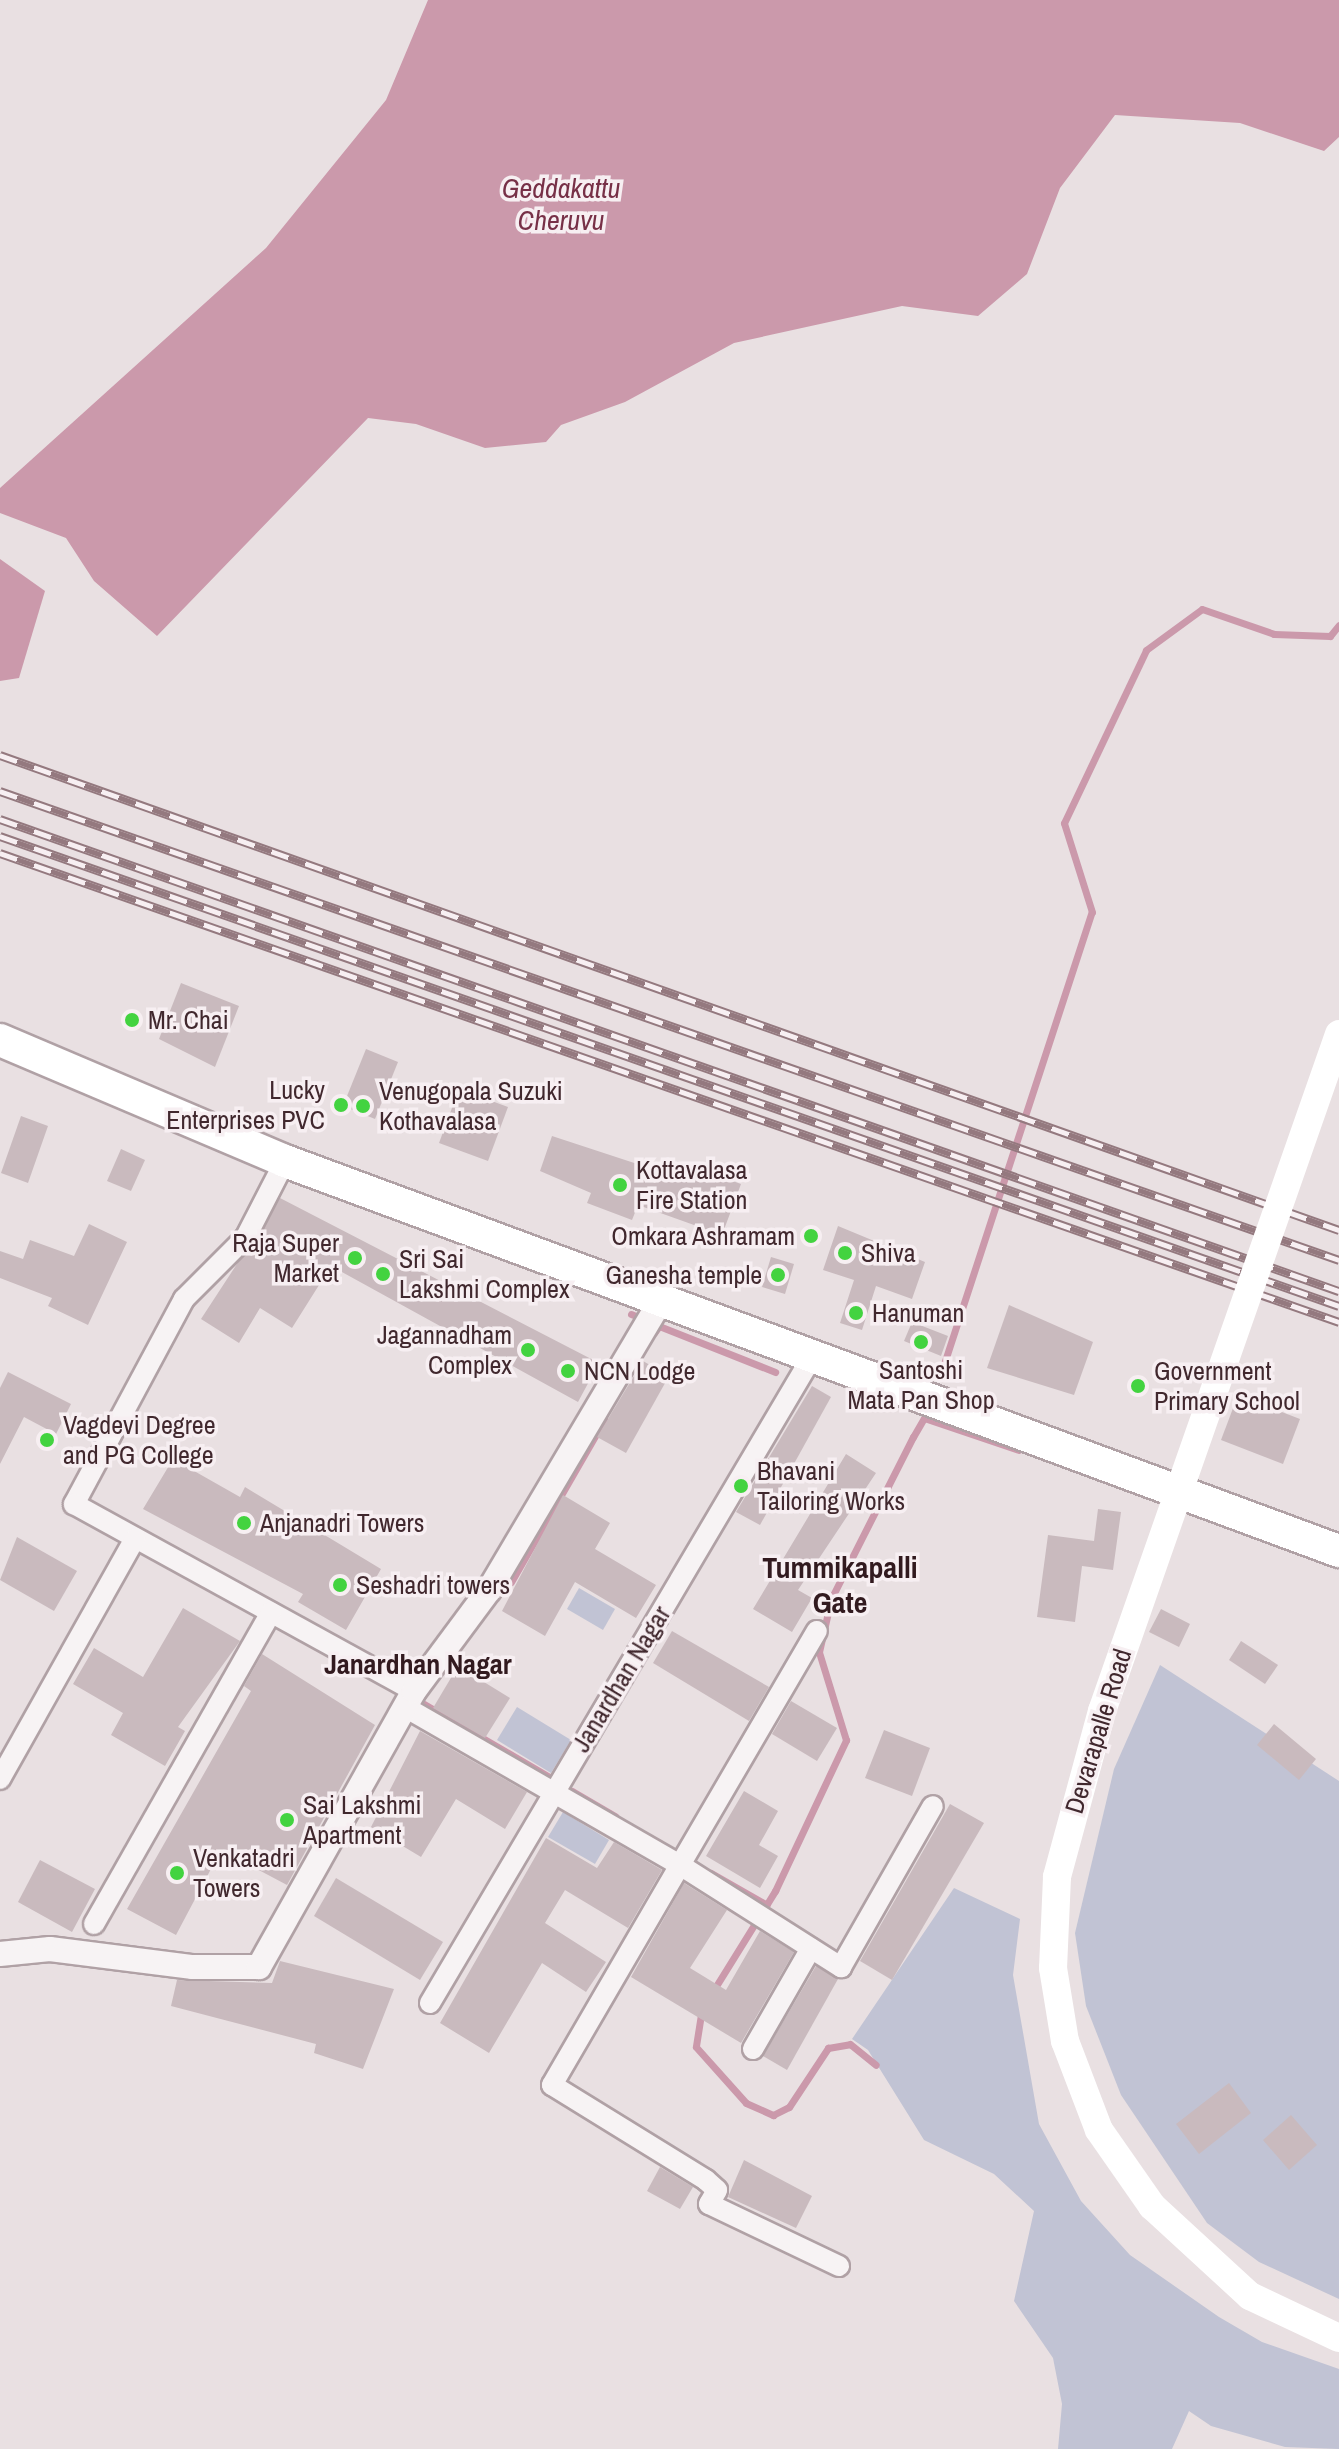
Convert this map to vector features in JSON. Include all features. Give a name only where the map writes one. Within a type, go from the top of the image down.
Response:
[{"type":"highway","points":[[0,1040],[285,1161],[1339,1551]]},
{"type":"main road","name":"Devarapalle Road","points":[[1339,1034],[1102,1711],[1057,1877],[1053,1968],[1065,2041],[1099,2130],[1152,2206],[1250,2296],[1339,2338]]},
{"type":"street","points":[[285,1161],[246,1237],[184,1299],[74,1504],[271,1613],[554,1792],[680,1865],[841,1967],[933,1806]]},
{"type":"street","points":[[0,1954],[50,1949],[193,1967],[259,1967],[410,1699],[489,1590],[661,1300]]},
{"type":"street","name":"Janardhan Nagar","points":[[430,2003],[813,1355]]},
{"type":"street","points":[[0,1779],[135,1538]]},
{"type":"street","points":[[94,1924],[271,1613]]},
{"type":"street","points":[[817,1631],[552,2085],[706,2180],[717,2190],[709,2204],[839,2266]]},
{"type":"street","points":[[753,2049],[811,1948]]},
{"type":"shaded area","points":[[579,1588],[615,1609],[603,1630],[567,1609]]},
{"type":"shaded area","points":[[1160,1665],[1339,1781],[1339,2299],[1259,2262],[1207,2223],[1121,2095],[1086,2006],[1075,1933],[1114,1769]]},
{"type":"shaded area","points":[[517,1707],[571,1740],[551,1773],[497,1740]]},
{"type":"shaded area","points":[[563,1812],[609,1840],[595,1864],[548,1837]]},
{"type":"shaded area","points":[[954,1888],[1020,1919],[1013,1975],[1039,2124],[1081,2201],[1130,2255],[1219,2317],[1262,2342],[1339,2369],[1339,2449],[1285,2447],[1211,2426],[1189,2411],[1172,2449],[1058,2449],[1062,2404],[1053,2358],[1014,2301],[1034,2211],[994,2174],[924,2140],[868,2050],[852,2039]]},
{"type":"water","name":"Geddakattu Cheruvu","points":[[428,0],[1339,0],[1339,137],[1324,151],[1240,123],[1115,115],[1060,188],[1027,274],[978,316],[902,306],[734,343],[625,402],[561,425],[546,442],[485,448],[416,424],[368,418],[157,636],[94,581],[66,538],[0,513],[0,488],[266,248],[386,100]]},
{"type":"water","points":[[0,559],[45,591],[19,678],[0,681]]},
{"type":"building","points":[[181,983],[239,1006],[215,1067],[159,1039]]},
{"type":"building","points":[[366,1049],[398,1062],[375,1119],[343,1106]]},
{"type":"building","points":[[459,1089],[508,1107],[488,1161],[439,1143]]},
{"type":"building","points":[[21,1116],[48,1126],[28,1183],[1,1173]]},
{"type":"building","points":[[552,1136],[680,1178],[685,1164],[741,1184],[722,1235],[638,1205],[632,1220],[587,1203],[591,1193],[540,1171]]},
{"type":"building","points":[[121,1149],[145,1160],[131,1191],[107,1181]]},
{"type":"building","points":[[280,1198],[599,1363],[578,1402],[331,1266],[292,1328],[260,1308],[239,1343],[201,1319]]},
{"type":"building","points":[[89,1224],[127,1242],[88,1325],[48,1306],[52,1298],[0,1278],[0,1251],[23,1259],[30,1240],[74,1256]]},
{"type":"building","points":[[838,1226],[925,1262],[912,1299],[876,1286],[862,1330],[840,1323],[854,1280],[823,1270]]},
{"type":"building","name":"Ganesha temple","points":[[771,1257],[794,1264],[785,1294],[762,1287]]},
{"type":"building","points":[[1009,1305],[1093,1342],[1074,1395],[987,1368]]},
{"type":"building","points":[[912,1322],[948,1336],[941,1356],[904,1341]]},
{"type":"building","points":[[643,1361],[669,1376],[626,1453],[597,1437]]},
{"type":"building","points":[[8,1372],[71,1404],[56,1434],[24,1417],[0,1464],[0,1388]]},
{"type":"building","points":[[812,1386],[831,1397],[760,1525],[736,1512]]},
{"type":"building","points":[[1238,1395],[1300,1419],[1283,1464],[1221,1440]]},
{"type":"building","points":[[846,1454],[876,1473],[798,1590],[812,1598],[792,1632],[753,1609]]},
{"type":"building","points":[[173,1459],[240,1497],[245,1487],[381,1569],[346,1630],[298,1602],[303,1594],[143,1509]]},
{"type":"building","points":[[563,1495],[610,1523],[595,1549],[656,1585],[636,1618],[575,1582],[545,1636],[502,1611]]},
{"type":"building","points":[[1098,1509],[1121,1512],[1113,1570],[1082,1566],[1075,1622],[1037,1617],[1048,1535],[1094,1541]]},
{"type":"building","points":[[17,1537],[77,1571],[54,1611],[0,1580]]},
{"type":"building","points":[[183,1608],[240,1641],[178,1727],[185,1731],[165,1766],[111,1735],[123,1713],[73,1684],[94,1648],[143,1677]]},
{"type":"building","points":[[1161,1609],[1190,1624],[1179,1647],[1149,1632]]},
{"type":"building","points":[[672,1631],[769,1687],[749,1721],[653,1663]]},
{"type":"building","points":[[1241,1641],[1278,1665],[1265,1684],[1229,1660]]},
{"type":"building","points":[[262,1654],[375,1725],[287,1885],[221,1850],[176,1935],[127,1909],[251,1691],[244,1686]]},
{"type":"building","points":[[458,1666],[510,1698],[485,1738],[433,1708]]},
{"type":"building","points":[[791,1701],[837,1728],[817,1761],[772,1734]]},
{"type":"building","points":[[1274,1724],[1316,1759],[1299,1780],[1257,1745]]},
{"type":"building","points":[[884,1730],[930,1748],[912,1796],[865,1778]]},
{"type":"building","points":[[420,1731],[527,1792],[505,1829],[456,1799],[421,1857],[371,1827]]},
{"type":"building","points":[[744,1791],[778,1811],[759,1845],[778,1856],[760,1888],[706,1856]]},
{"type":"building","points":[[950,1804],[984,1823],[892,1980],[860,1961]]},
{"type":"building","points":[[546,1838],[597,1868],[614,1842],[662,1870],[628,1928],[565,1890],[545,1923],[606,1962],[586,1992],[542,1963],[489,2053],[440,2023]]},
{"type":"building","points":[[40,1860],[95,1889],[72,1932],[18,1902]]},
{"type":"building","points":[[336,1878],[443,1942],[420,1980],[314,1916]]},
{"type":"building","points":[[684,1883],[727,1910],[690,1968],[726,1990],[760,1931],[794,1952],[741,2043],[631,1977]]},
{"type":"building","points":[[280,1961],[394,1989],[363,2069],[314,2053],[316,2044],[171,2006],[177,1980],[272,1983]]},
{"type":"building","points":[[816,1966],[838,1979],[787,2070],[763,2056]]},
{"type":"building","points":[[1229,2083],[1251,2113],[1199,2154],[1176,2124]]},
{"type":"building","points":[[1291,2115],[1317,2145],[1289,2170],[1263,2140]]},
{"type":"building","points":[[744,2160],[812,2196],[796,2228],[728,2197]]},
{"type":"building","points":[[660,2167],[693,2187],[680,2209],[647,2191]]},
{"type":"waterway","points":[[940,1376],[1092,912],[1064,823],[1146,650],[1202,609],[1274,634],[1330,636],[1339,625]]},
{"type":"waterway","points":[[631,1314],[636,1316]]},
{"type":"waterway","points":[[654,1333],[659,1326],[775,1372]]},
{"type":"waterway","points":[[713,1991],[775,1891],[846,1740],[819,1652],[831,1599],[913,1437],[924,1418],[1019,1450]]},
{"type":"waterway","points":[[511,1582],[604,1420]]},
{"type":"waterway","points":[[424,1704],[553,1779]]},
{"type":"waterway","points":[[572,1791],[615,1816]]},
{"type":"waterway","points":[[711,1873],[767,1905]]},
{"type":"waterway","points":[[702,2008],[696,2047],[746,2103],[773,2115],[789,2107],[828,2048],[850,2044],[876,2065]]},
{"type":"railway","points":[[0,755],[1339,1230]]},
{"type":"railway","points":[[0,791],[1339,1260]]},
{"type":"railway","points":[[0,819],[1339,1291]]},
{"type":"railway","points":[[0,836],[1339,1306]]},
{"type":"railway","points":[[0,853],[1339,1322]]},
{"type":"place","name":"Mr. Chai","points":[[132,1020]]},
{"type":"place","name":"Lucky Enterprises PVC","points":[[341,1105]]},
{"type":"place","name":"Venugopala Suzuki Kothavalasa","points":[[363,1106]]},
{"type":"place","name":"Kottavalasa Fire Station","points":[[620,1185]]},
{"type":"place","name":"Omkara Ashramam","points":[[811,1236]]},
{"type":"place","name":"Shiva","points":[[845,1253]]},
{"type":"place","name":"Raja Super Market","points":[[355,1258]]},
{"type":"place","name":"Sri Sai Lakshmi Complex","points":[[383,1274]]},
{"type":"place","name":"Ganesha temple","points":[[778,1275]]},
{"type":"place","name":"Hanuman","points":[[856,1313]]},
{"type":"place","name":"Santoshi Mata Pan Shop","points":[[921,1342]]},
{"type":"place","name":"Jagannadham Complex","points":[[528,1350]]},
{"type":"place","name":"NCN Lodge","points":[[568,1371]]},
{"type":"place","name":"Government Primary School","points":[[1138,1386]]},
{"type":"place","name":"Vagdevi Degree and PG College","points":[[47,1440]]},
{"type":"place","name":"Bhavani Tailoring Works","points":[[741,1486]]},
{"type":"place","name":"Anjanadri Towers","points":[[244,1523]]},
{"type":"place","name":"Seshadri towers","points":[[340,1585]]},
{"type":"place","name":"Sai Lakshmi Apartment","points":[[287,1820]]},
{"type":"place","name":"Venkatadri Towers","points":[[177,1873]]},
{"type":"district","name":"Tummikapalli Gate","points":[[840,1584]]},
{"type":"district","name":"Janardhan Nagar","points":[[418,1664]]}]
